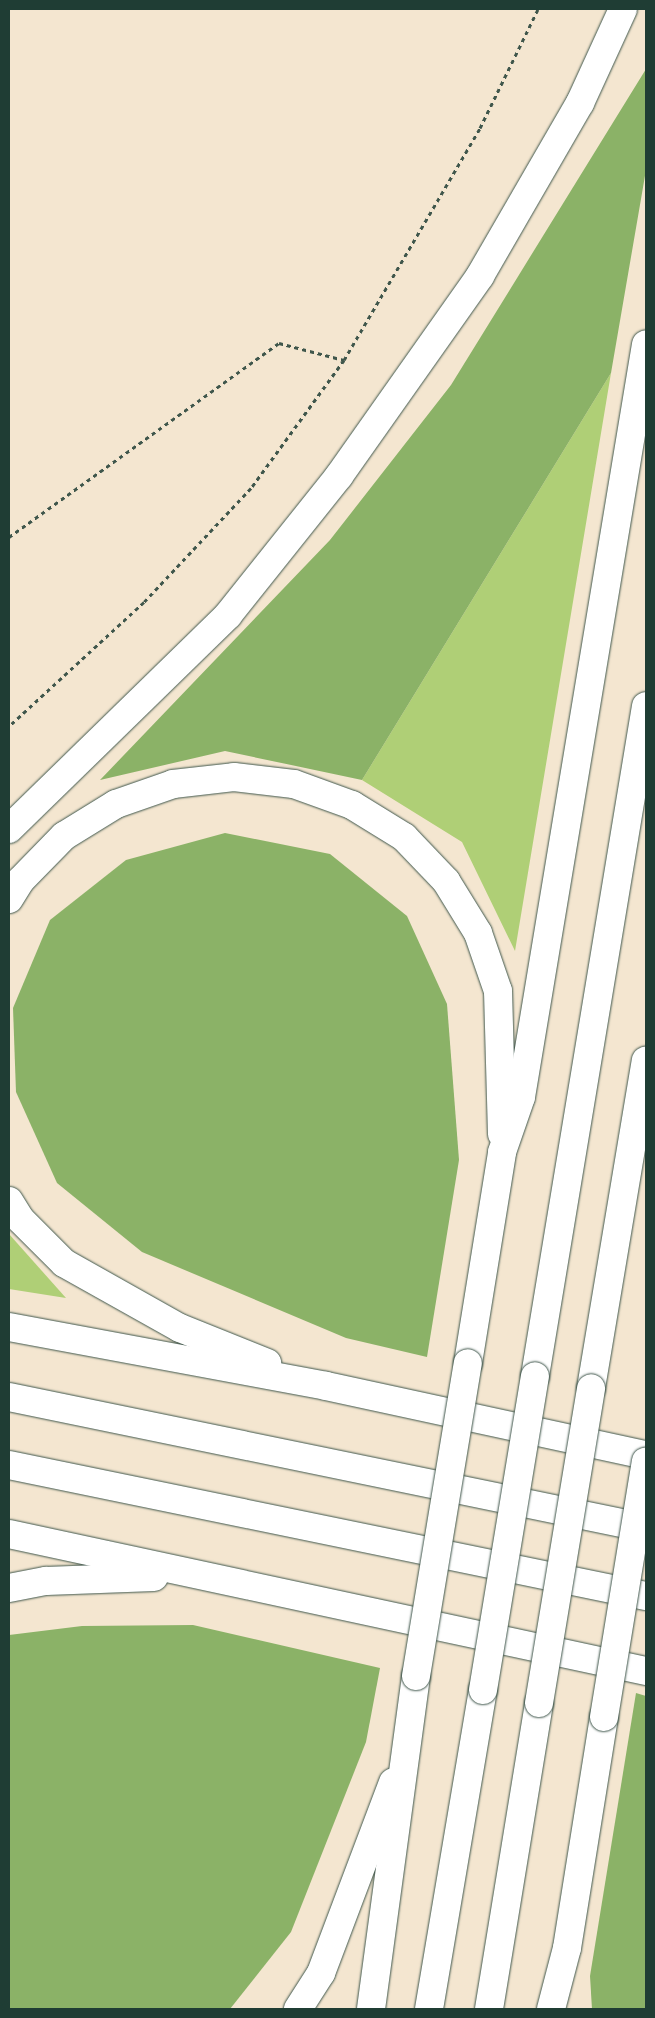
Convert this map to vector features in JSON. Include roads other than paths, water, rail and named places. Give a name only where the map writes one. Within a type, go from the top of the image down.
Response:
[{"type":"highway","points":[[9,829],[228,615],[339,476],[480,276],[580,103],[623,9]]},
{"type":"highway","points":[[371,2009],[399,1820],[403,1757],[502,1152],[521,1097],[646,344]]},
{"type":"highway","points":[[429,2009],[646,706]]},
{"type":"highway","points":[[9,899],[64,836],[116,804],[173,784],[234,777],[294,784],[352,805],[410,844],[446,881],[478,933],[498,991],[502,1152]]},
{"type":"highway","points":[[489,2009],[646,1061]]},
{"type":"highway","points":[[9,1201],[21,1220],[64,1263],[116,1295],[180,1328],[326,1386]]},
{"type":"highway","points":[[9,1327],[326,1386],[646,1455]]},
{"type":"highway","points":[[9,1397],[646,1528]]},
{"type":"highway","points":[[551,2009],[567,1948],[646,1461]]},
{"type":"highway","points":[[9,1465],[646,1596]]},
{"type":"highway","points":[[9,1534],[193,1576],[646,1671]]},
{"type":"highway","points":[[9,1588],[54,1580],[193,1576]]},
{"type":"highway","points":[[298,2009],[321,1974],[403,1757]]},
{"type":"highway","points":[[567,1948],[570,2009]]}]
